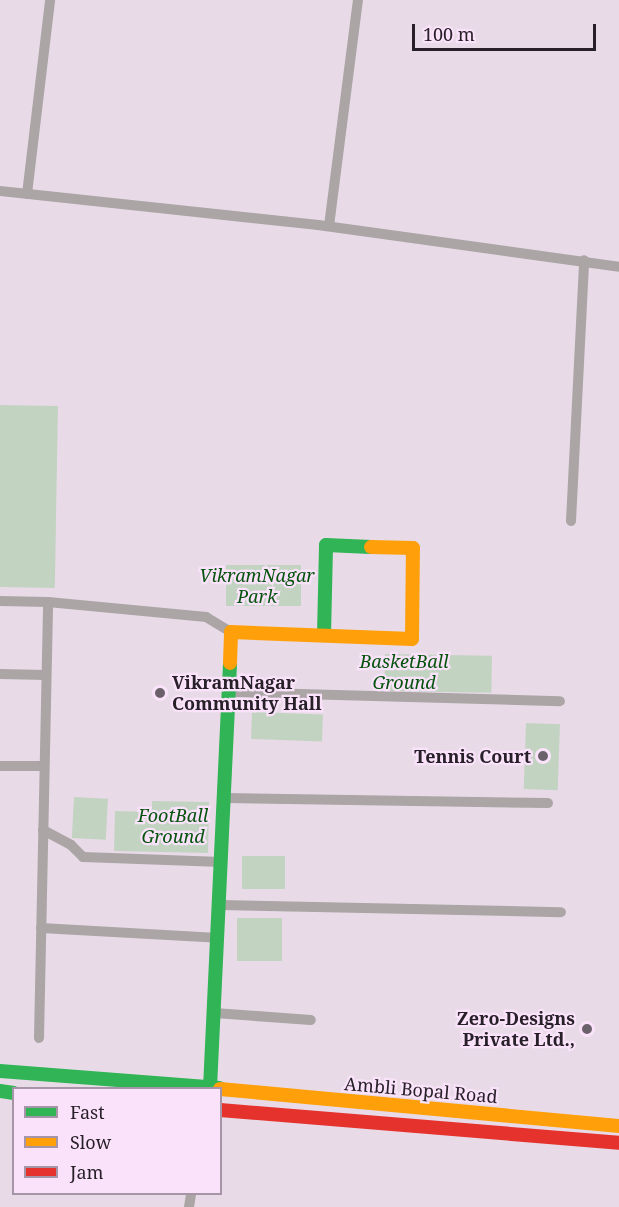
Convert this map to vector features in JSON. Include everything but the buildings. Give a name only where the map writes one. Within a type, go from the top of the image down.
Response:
[{"type":"street","points":[[27,194],[50,0]]},
{"type":"street","points":[[329,226],[358,0]]},
{"type":"street","points":[[0,191],[329,226],[584,260],[619,267]]},
{"type":"street","points":[[571,521],[584,260]]},
{"type":"street","points":[[0,601],[48,602],[206,617],[231,632],[412,639],[413,548],[326,544],[324,635]]},
{"type":"street","points":[[39,1038],[48,602]]},
{"type":"street","points":[[215,1087],[215,1013],[231,632]]},
{"type":"street","points":[[0,674],[46,675]]},
{"type":"street","points":[[229,692],[560,701]]},
{"type":"street","points":[[0,766],[44,766]]},
{"type":"street","points":[[224,798],[548,803]]},
{"type":"street","points":[[43,830],[71,845],[83,857],[222,862]]},
{"type":"street","points":[[219,905],[561,912]]},
{"type":"street","points":[[41,928],[218,938]]},
{"type":"street","points":[[215,1013],[311,1020]]},
{"type":"street","name":"Ambli Bopal Road","points":[[0,1071],[202,1087]]},
{"type":"street","name":"Ambli Bopal Road","points":[[222,1089],[619,1126]]},
{"type":"street","name":"Ambli Bopal Road","points":[[222,1110],[619,1143]]},
{"type":"green space","points":[[0,405],[58,406],[55,588],[0,587]]},
{"type":"green space","name":"VikramNagar Park","points":[[226,565],[301,565],[301,606],[226,606]]},
{"type":"green space","name":"BasketBall Ground","points":[[385,654],[492,656],[491,693],[384,691]]},
{"type":"green space","points":[[252,712],[323,714],[322,741],[251,739]]},
{"type":"green space","name":"Tennis Court","points":[[526,723],[560,724],[558,790],[524,789]]},
{"type":"green space","points":[[74,797],[108,799],[106,840],[72,838]]},
{"type":"green space","name":"FootBall Ground","points":[[152,801],[209,802],[208,853],[114,851],[115,811],[152,812]]},
{"type":"green space","points":[[242,856],[285,856],[285,889],[242,889]]},
{"type":"green space","points":[[237,918],[282,918],[282,961],[237,961]]},
{"type":"traffic: fast","points":[[324,635],[326,545],[371,547]]},
{"type":"traffic: fast","points":[[210,1087],[230,663]]},
{"type":"traffic: fast","points":[[0,1071],[206,1087]]},
{"type":"traffic: fast","points":[[0,1091],[12,1093]]},
{"type":"traffic: slow","points":[[230,663],[231,632],[412,639],[413,548],[371,547]]},
{"type":"traffic: slow","points":[[222,1089],[619,1126]]},
{"type":"traffic: jam","points":[[222,1110],[619,1143]]},
{"type":"place","name":"VikramNagar Community Hall","points":[[160,693]]},
{"type":"place","name":"Tennis Court","points":[[543,756]]},
{"type":"place","name":"Zero-Designs Private Ltd.,","points":[[587,1029]]}]
